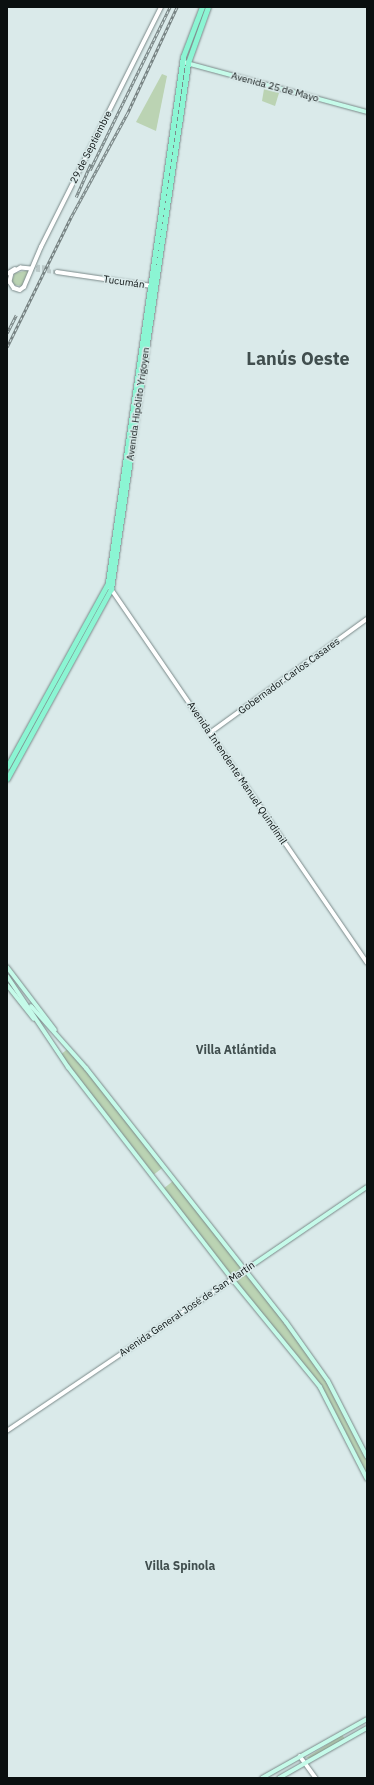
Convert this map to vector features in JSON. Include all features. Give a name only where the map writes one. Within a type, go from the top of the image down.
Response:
[{"type":"main road","name":"Avenida Hipólito Yrigoyen","points":[[7,766],[108,583],[149,285],[185,63],[202,7]]},
{"type":"main road","name":"Avenida Hipólito Yrigoyen","points":[[7,778],[111,589],[156,286],[185,63],[208,7]]},
{"type":"main road","name":"Avenida 25 de Mayo","points":[[185,63],[367,112]]},
{"type":"main road","points":[[7,967],[244,1272],[286,1322],[328,1381],[367,1457]]},
{"type":"main road","points":[[7,976],[68,1067],[232,1279],[320,1387],[367,1478]]},
{"type":"main road","points":[[7,985],[44,1030]]},
{"type":"main road","points":[[20,994],[60,1037]]},
{"type":"main road","name":"Avenida General José de San Martín","points":[[232,1279],[367,1187]]},
{"type":"main road","points":[[262,1778],[367,1719]]},
{"type":"main road","points":[[279,1778],[367,1728]]},
{"type":"street","name":"29 de Septiembre","points":[[7,274],[18,267],[31,267],[18,269],[11,276],[14,288],[20,290],[24,287],[72,184],[161,7]]},
{"type":"street","name":"Tucumán","points":[[57,272],[156,286]]},
{"type":"street","name":"Avenida Intendente Manuel Quindimil","points":[[108,583],[367,963]]},
{"type":"street","name":"Gobernador Carlos Casares","points":[[210,733],[367,619]]},
{"type":"street","name":"Avenida General José de San Martín","points":[[7,1431],[232,1279]]},
{"type":"street","points":[[300,1756],[316,1778]]},
{"type":"green space","points":[[162,74],[167,76],[156,131],[136,122]]},
{"type":"green space","points":[[264,89],[279,93],[275,106],[262,101]]},
{"type":"green space","points":[[29,270],[22,286],[14,285],[12,280],[15,273]]},
{"type":"green space","points":[[69,1048],[163,1168],[154,1175],[60,1055]]},
{"type":"green space","points":[[173,1181],[286,1322],[328,1381],[367,1457],[367,1479],[320,1387],[163,1189]]},
{"type":"green space","points":[[342,1735],[345,1739],[310,1758],[306,1758]]},
{"type":"tunnel","points":[[31,266],[50,268]]},
{"type":"tunnel","points":[[31,269],[57,272]]},
{"type":"railway","points":[[90,170],[170,7]]},
{"type":"railway","points":[[7,347],[71,217],[127,114],[177,7]]},
{"type":"railway","points":[[76,197],[91,164]]},
{"type":"railway","points":[[7,333],[16,315]]},
{"type":"district","name":"Lanús Oeste","points":[[298,359]]},
{"type":"district","name":"Villa Atlántida","points":[[236,1050]]},
{"type":"district","name":"Villa Spinola","points":[[180,1566]]}]
